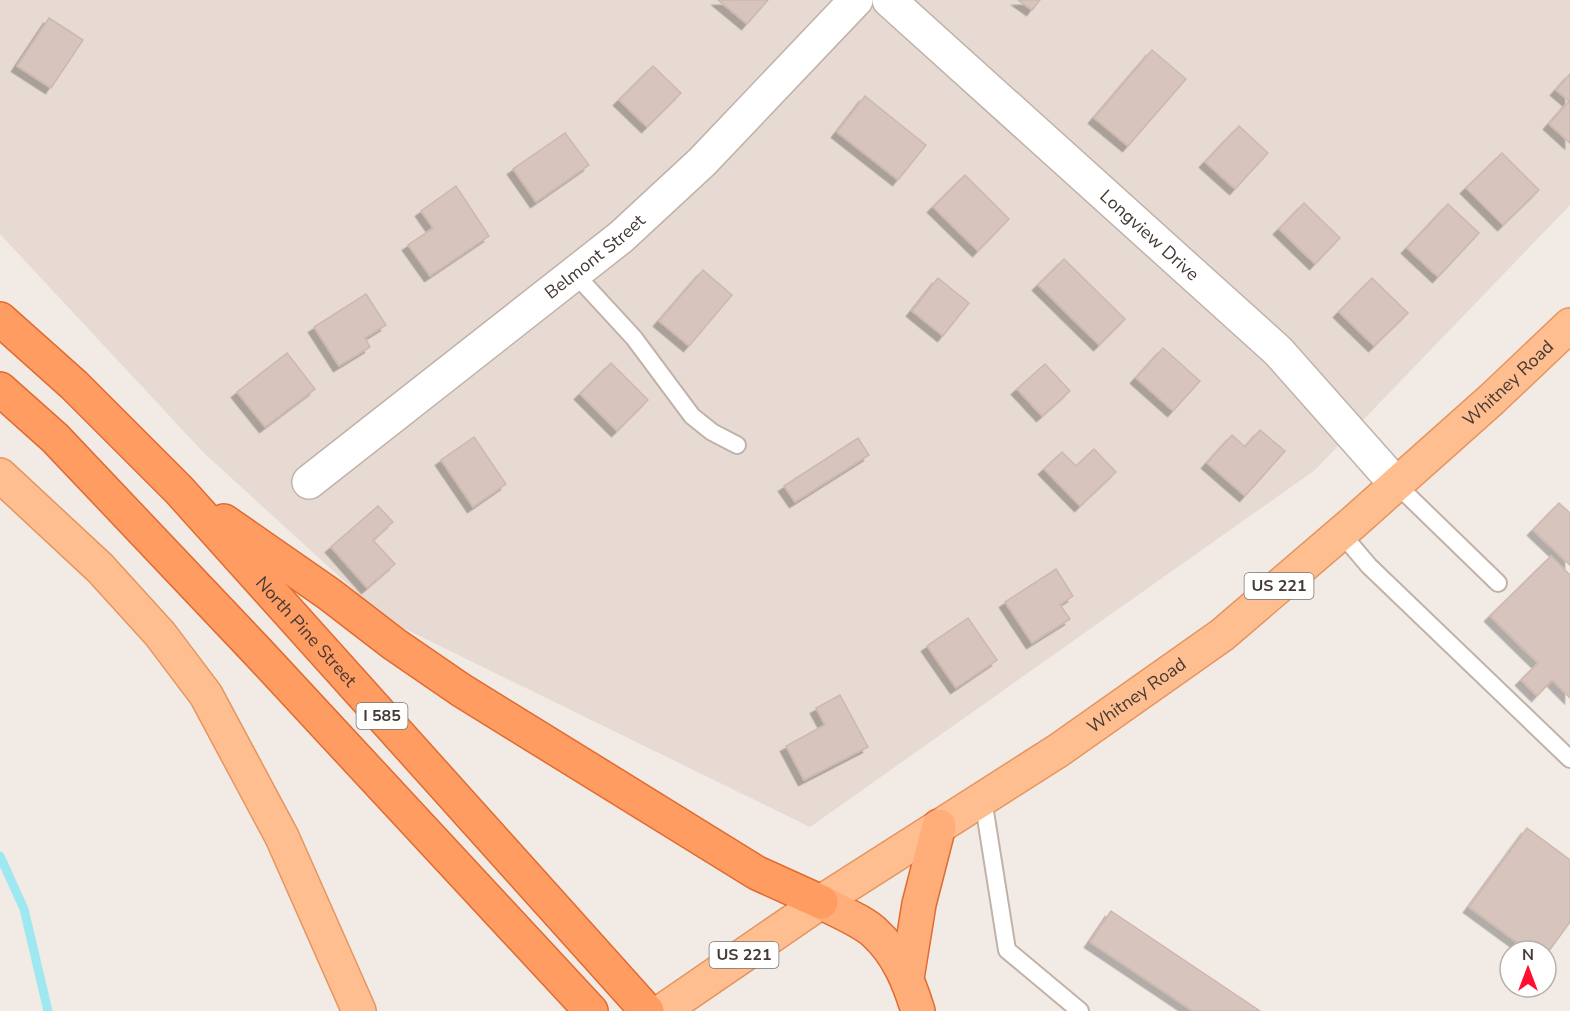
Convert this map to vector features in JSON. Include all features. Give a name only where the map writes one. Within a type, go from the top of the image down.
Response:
[{"type":"highway","name":"North Pine Street","points":[[0,319],[74,385],[179,490],[647,1011]]},
{"type":"highway","name":"I 585","points":[[6,396],[55,438],[591,1011]]},
{"type":"highway","points":[[179,490],[329,594],[394,644],[461,690],[757,873],[821,902],[874,931],[891,951],[907,978],[918,1011]]},
{"type":"highway","points":[[907,978],[919,904],[939,826]]},
{"type":"main road","name":"Whitney Road","points":[[662,1011],[821,902],[1059,750],[1222,635],[1492,399],[1570,325]]},
{"type":"main road","points":[[0,475],[100,568],[160,634],[206,695],[282,837],[359,1011]]},
{"type":"street","name":"Belmont Street","points":[[309,482],[621,237],[702,162],[856,0]]},
{"type":"street","name":"Longview Drive","points":[[899,3],[1278,351],[1396,484]]},
{"type":"lane","points":[[575,274],[634,338],[692,416],[712,432],[736,445]]},
{"type":"lane","points":[[1396,484],[1498,583]]},
{"type":"lane","points":[[1341,533],[1369,566],[1570,759]]},
{"type":"lane","points":[[983,799],[1007,950],[1080,1011]]},
{"type":"shaded area","points":[[0,0],[1570,0],[1570,205],[1315,470],[810,827],[387,620],[204,453],[0,234]]},
{"type":"building","points":[[718,0],[768,0],[747,24]]},
{"type":"building","points":[[1018,0],[1040,0],[1032,10]]},
{"type":"building","points":[[49,18],[83,40],[51,88],[17,66]]},
{"type":"building","points":[[1152,50],[1186,79],[1128,146],[1094,118]]},
{"type":"building","points":[[653,66],[681,93],[647,127],[619,100]]},
{"type":"building","points":[[1570,74],[1570,143],[1549,124],[1569,101],[1556,90]]},
{"type":"building","points":[[865,96],[926,145],[898,180],[837,132]]},
{"type":"building","points":[[1239,126],[1268,153],[1235,189],[1205,162]]},
{"type":"building","points":[[565,133],[589,165],[536,202],[513,169]]},
{"type":"building","points":[[1502,153],[1539,190],[1503,225],[1466,188]]},
{"type":"building","points":[[965,175],[1009,219],[978,251],[933,207]]},
{"type":"building","points":[[456,186],[489,236],[430,276],[408,245],[433,228],[421,211]]},
{"type":"building","points":[[1304,203],[1340,238],[1315,264],[1279,229]]},
{"type":"building","points":[[1448,204],[1479,233],[1438,277],[1407,248]]},
{"type":"building","points":[[1064,259],[1125,319],[1099,345],[1038,285]]},
{"type":"building","points":[[703,270],[732,295],[689,346],[659,321]]},
{"type":"building","points":[[938,278],[969,303],[943,336],[912,311]]},
{"type":"building","points":[[1372,278],[1408,313],[1374,346],[1339,312]]},
{"type":"building","points":[[366,294],[386,325],[365,338],[370,347],[339,366],[314,327]]},
{"type":"building","points":[[1163,348],[1200,381],[1173,411],[1136,378]]},
{"type":"building","points":[[287,353],[315,389],[265,427],[237,392]]},
{"type":"building","points":[[611,363],[648,400],[617,431],[580,394]]},
{"type":"building","points":[[1045,364],[1070,391],[1042,416],[1017,389]]},
{"type":"building","points":[[1260,430],[1285,451],[1245,496],[1207,463],[1232,435],[1245,447]]},
{"type":"building","points":[[474,437],[506,484],[473,507],[441,460]]},
{"type":"building","points":[[858,438],[869,455],[795,502],[784,486]]},
{"type":"building","points":[[1094,449],[1116,472],[1080,506],[1044,469],[1062,452],[1076,466]]},
{"type":"building","points":[[1559,503],[1570,513],[1570,565],[1533,530]]},
{"type":"building","points":[[378,506],[393,522],[373,540],[395,564],[367,588],[331,547]]},
{"type":"building","points":[[1551,556],[1570,575],[1570,698],[1552,680],[1537,696],[1521,680],[1538,663],[1490,616]]},
{"type":"building","points":[[1056,569],[1073,596],[1060,605],[1070,619],[1032,643],[1005,602]]},
{"type":"building","points":[[968,618],[997,660],[956,688],[927,646]]},
{"type":"building","points":[[840,695],[868,747],[804,780],[786,746],[825,725],[816,708]]},
{"type":"building","points":[[1527,828],[1570,860],[1570,922],[1558,939],[1513,939],[1469,907]]},
{"type":"building","points":[[1111,911],[1260,1011],[1193,1011],[1090,942]]},
{"type":"waterway","points":[[0,856],[24,909],[48,1011]]}]
